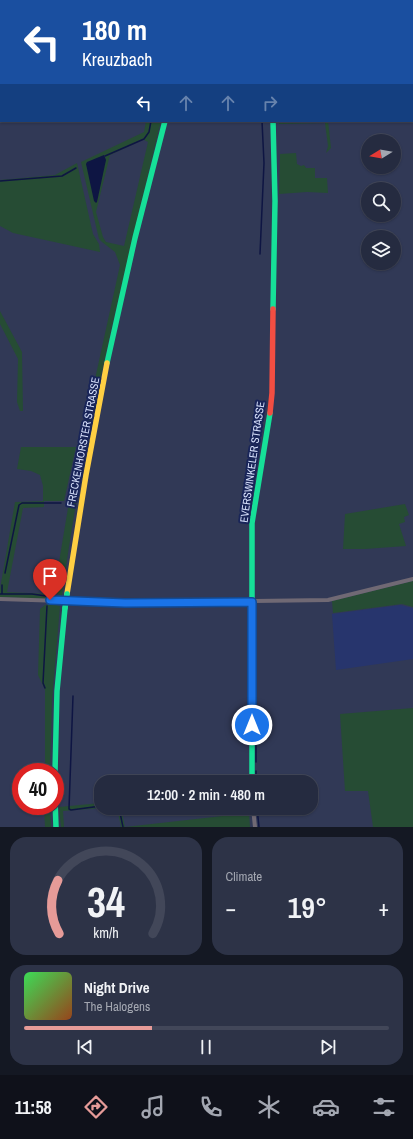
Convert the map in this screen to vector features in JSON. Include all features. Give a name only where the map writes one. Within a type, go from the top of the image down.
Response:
[{"type":"main road","name":"FRECKENHORSTER STRASSE","points":[[55,763],[57,691],[65,608],[87,472],[116,324],[165,122]]},
{"type":"main road","name":"EVERSWINKELER STRASSE","points":[[252,775],[253,514],[268,429],[272,393],[275,208],[273,122]]},
{"type":"main road","points":[[56,815],[56,827]]},
{"type":"street","points":[[0,599],[125,603],[328,600],[413,579]]},
{"type":"street","points":[[254,815],[255,827]]},
{"type":"shaded area","points":[[104,155],[106,160],[96,203],[94,201],[86,164],[87,162]]},
{"type":"shaded area","points":[[400,605],[413,608],[413,659],[336,670],[332,614]]},
{"type":"green space","points":[[146,122],[161,122],[105,357],[81,476],[62,596],[54,592],[72,484],[120,265],[115,252],[99,239],[81,162],[144,132]],"holes":[[[142,139],[148,142],[124,246],[106,242],[103,237],[96,212],[110,155]]]},
{"type":"green space","points":[[279,122],[328,122],[331,148],[326,153],[328,146],[325,123],[279,124]]},
{"type":"green space","points":[[296,153],[297,164],[301,166],[304,165],[306,168],[315,168],[315,178],[327,178],[328,193],[307,192],[279,194],[280,154]]},
{"type":"green space","points":[[77,163],[93,234],[99,244],[100,252],[13,233],[0,226],[0,180],[55,175]]},
{"type":"green space","points":[[0,311],[22,352],[23,411],[20,411],[17,402],[18,359],[0,324]]},
{"type":"green space","points":[[21,447],[76,447],[64,501],[44,501],[44,507],[23,508],[7,592],[49,594],[46,599],[0,597],[0,589],[15,502],[43,501],[43,486],[40,475],[31,471],[17,469]]},
{"type":"green space","points":[[405,504],[409,515],[404,517],[405,522],[399,524],[406,546],[343,549],[345,514]]},
{"type":"green space","points":[[413,581],[413,607],[402,604],[333,613],[332,601]]},
{"type":"green space","points":[[52,604],[60,606],[52,701],[50,763],[45,763],[45,690],[38,675],[40,609],[45,605]]},
{"type":"green space","points":[[413,708],[413,827],[373,827],[368,791],[345,791],[340,714]]},
{"type":"green space","points":[[94,804],[94,809],[64,811],[64,807]]},
{"type":"green space","points":[[44,815],[50,815],[51,827],[45,827]]},
{"type":"green space","points":[[60,815],[63,815],[64,827],[61,827]]},
{"type":"green space","points":[[118,815],[122,815],[125,827],[121,827]]},
{"type":"green space","points":[[231,815],[249,815],[250,827],[125,827]]},
{"type":"waterway","points":[[105,156],[144,139],[149,132],[151,122]]},
{"type":"waterway","points":[[260,254],[264,163],[262,122]]},
{"type":"waterway","points":[[0,181],[62,176],[76,168]]},
{"type":"waterway","points":[[5,573],[19,505],[22,503],[61,503]]},
{"type":"waterway","points":[[2,585],[2,594],[0,594],[32,594],[46,596]]},
{"type":"waterway","points":[[45,688],[43,683],[47,606]]},
{"type":"waterway","points":[[256,608],[256,762]]},
{"type":"waterway","points":[[73,696],[69,809],[94,807]]},
{"type":"waterway","points":[[120,815],[123,827]]},
{"type":"waterway","points":[[258,815],[259,827]]},
{"type":"traffic: fast","points":[[107,363],[135,238],[165,122]]},
{"type":"traffic: fast","points":[[273,122],[275,201],[273,309]]},
{"type":"traffic: fast","points":[[252,775],[252,523],[270,413]]},
{"type":"traffic: fast","points":[[65,608],[67,594]]},
{"type":"traffic: fast","points":[[55,763],[57,691],[65,608]]},
{"type":"traffic: fast","points":[[56,815],[56,827]]},
{"type":"traffic: slow","points":[[67,594],[86,475],[107,363]]},
{"type":"traffic: jam","points":[[270,413],[272,393],[273,309]]},
{"type":"route","points":[[50,600],[125,603],[225,601],[252,602],[252,725]]}]
